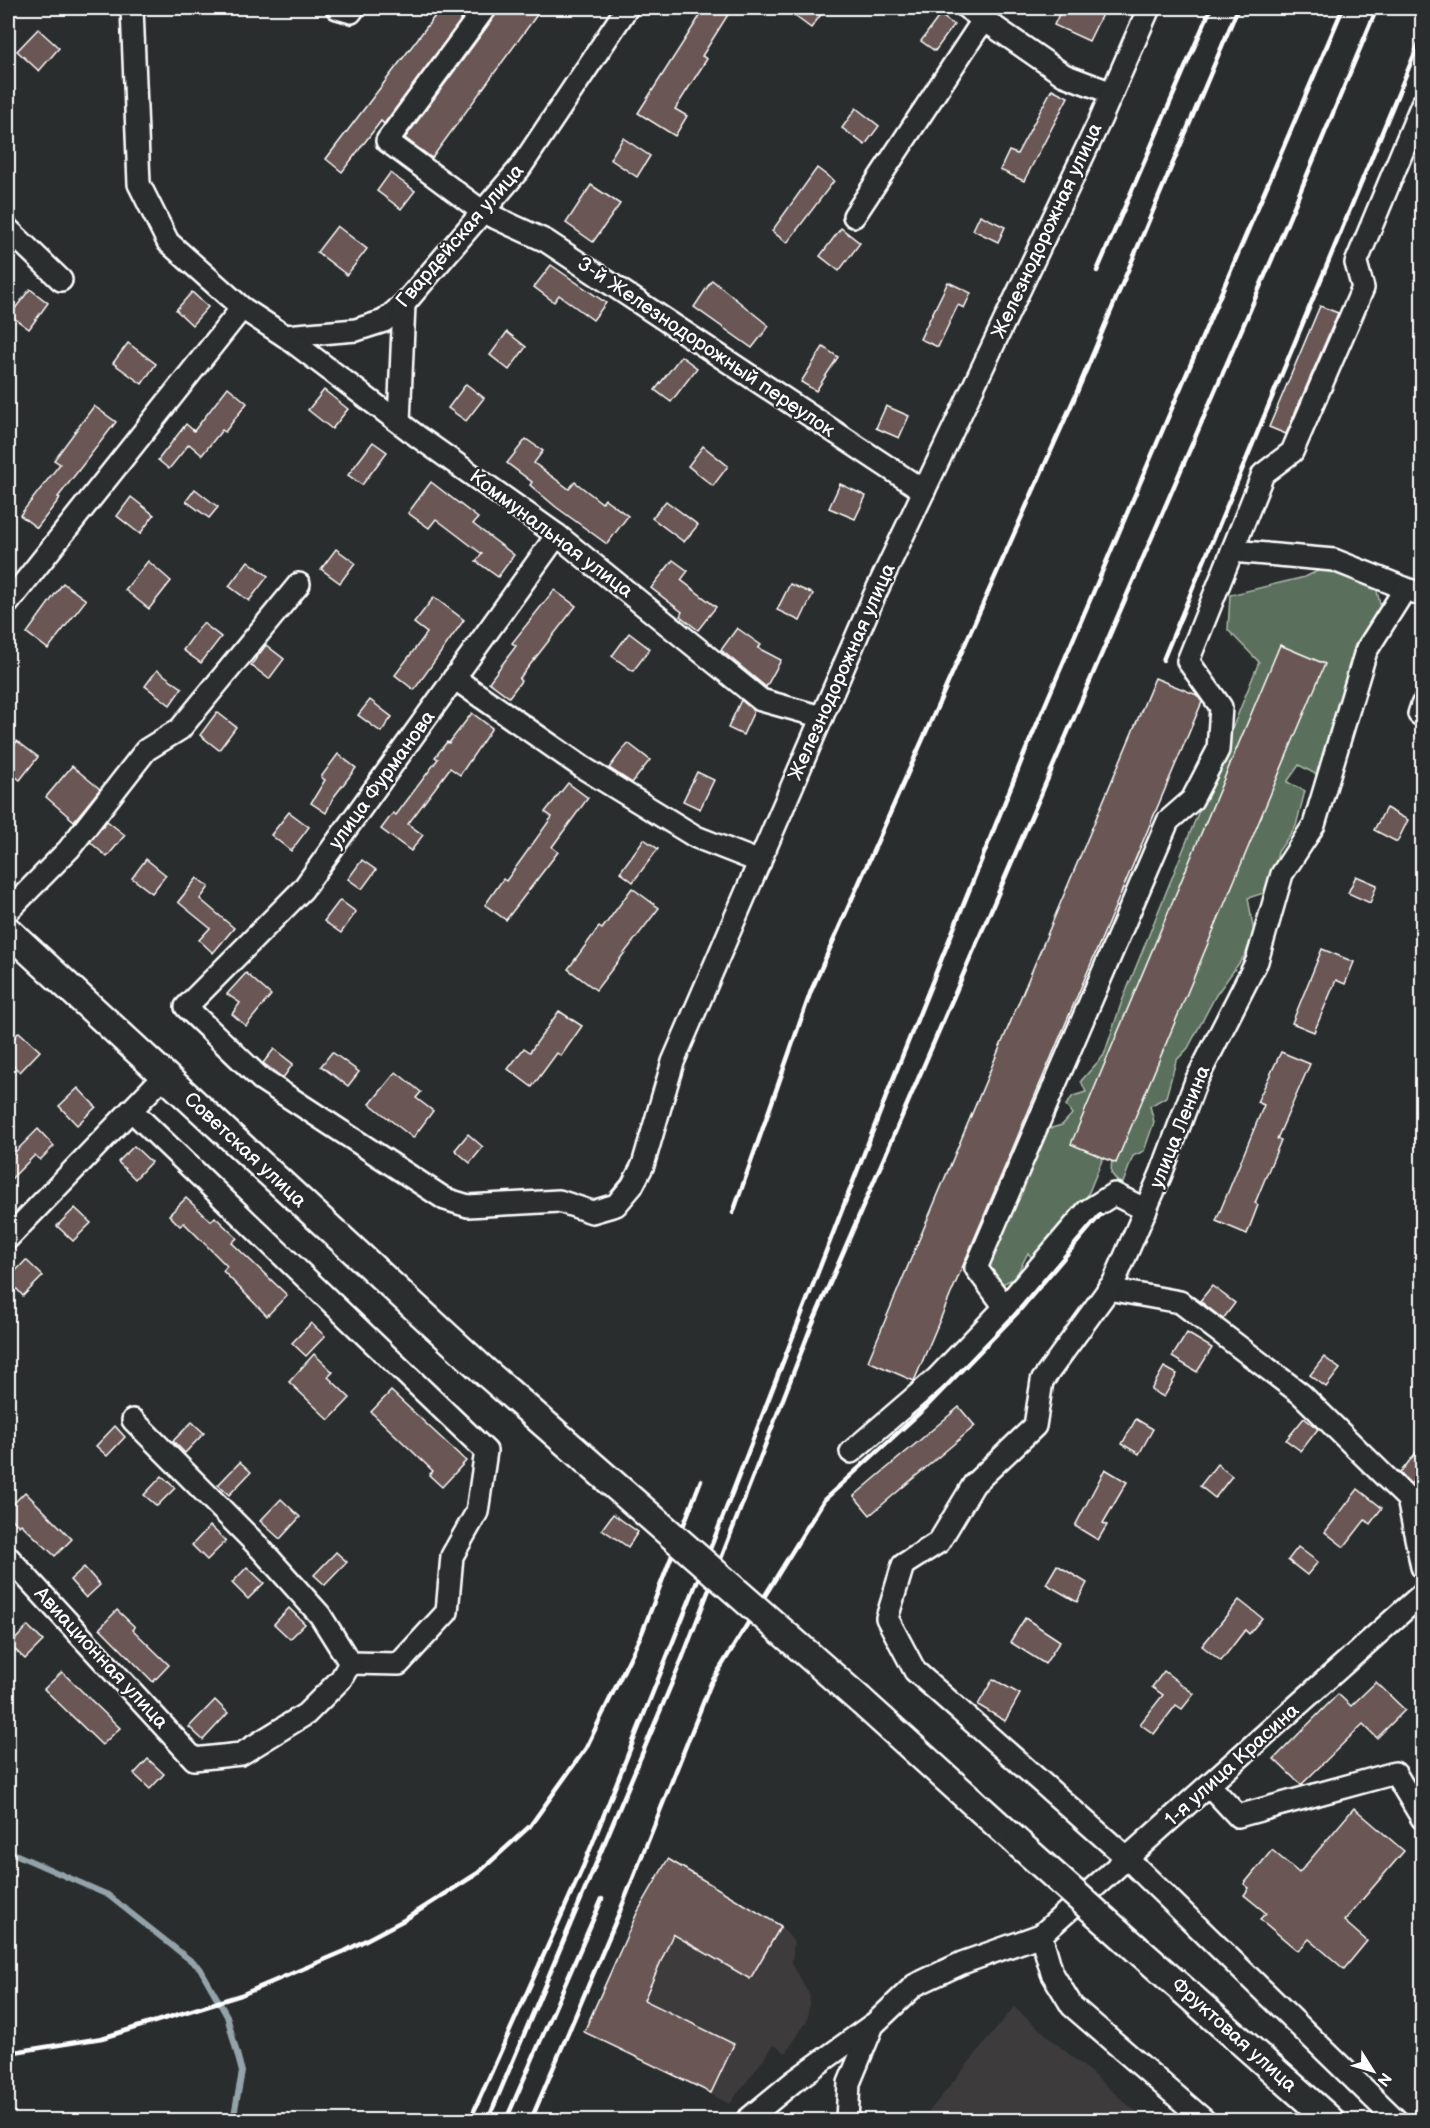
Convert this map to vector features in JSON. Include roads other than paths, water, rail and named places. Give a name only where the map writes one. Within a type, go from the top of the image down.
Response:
[{"type":"main road","name":"Советская улица","points":[[8,931],[482,1369],[860,1700]]},
{"type":"main road","name":"Фруктовая улица","points":[[860,1700],[1330,2121]]},
{"type":"street","points":[[132,8],[139,184],[168,243],[242,308],[285,336]]},
{"type":"street","points":[[337,8],[351,12],[354,8]]},
{"type":"street","name":"3-й Железнодорожный переулок","points":[[485,8],[387,141],[483,213],[546,241],[924,491]]},
{"type":"street","name":"Гвардейская улица","points":[[285,336],[356,330],[384,321],[404,304],[520,168],[627,8]]},
{"type":"street","name":"Железнодорожная улица","points":[[468,1206],[559,1201],[592,1212],[616,1205],[632,1186],[643,1165],[673,1062],[874,594],[1112,93],[1149,8]]},
{"type":"street","points":[[854,216],[976,14],[1064,75],[1112,93]]},
{"type":"street","points":[[1005,1307],[976,1268],[1168,821],[1192,800],[1218,750],[1221,707],[1188,661],[1263,474],[1292,452],[1363,288],[1356,263],[1422,104]]},
{"type":"street","points":[[8,229],[61,280]]},
{"type":"street","points":[[399,422],[404,304]]},
{"type":"street","points":[[8,603],[242,308]]},
{"type":"street","name":"Коммунальная улица","points":[[285,336],[399,422],[556,535],[761,700],[822,717]]},
{"type":"street","name":"улица Фурманова","points":[[468,1206],[445,1199],[261,1079],[186,1007],[303,889],[556,535]]},
{"type":"street","points":[[1232,551],[1334,560],[1414,592]]},
{"type":"street","points":[[8,910],[69,849],[146,750],[180,729],[299,584]]},
{"type":"street","name":"улица Ленина","points":[[1127,1858],[915,1671],[887,1618],[903,1565],[939,1542],[974,1484],[1035,1426],[1042,1381],[1114,1282],[1146,1210],[1196,1082],[1257,962],[1282,874],[1314,825],[1366,651],[1414,592]]},
{"type":"street","points":[[454,678],[582,767],[696,837],[760,862]]},
{"type":"street","points":[[8,1238],[164,1076]]},
{"type":"street","points":[[131,1110],[486,1451],[477,1512],[452,1556],[447,1612],[399,1664],[350,1663],[320,1615],[260,1548],[133,1420]]},
{"type":"street","points":[[851,1452],[937,1378],[1005,1307],[1087,1211],[1114,1194],[1146,1210]]},
{"type":"street","points":[[1108,1289],[1180,1302],[1301,1394],[1408,1499],[1422,1567]]},
{"type":"street","name":"Авиационная улица","points":[[8,1557],[194,1759],[241,1754],[306,1714],[341,1679],[350,1663]]},
{"type":"street","name":"1-я улица Красина","points":[[1041,1935],[1422,1594]]},
{"type":"street","points":[[1209,1785],[1238,1816],[1395,1773],[1422,1818]]},
{"type":"street","points":[[1127,1858],[1396,2121]]},
{"type":"street","points":[[747,2121],[793,2082],[873,2025],[915,1985],[962,1963],[1041,1935],[1052,1973],[1072,2006],[1204,2121]]},
{"type":"street","points":[[847,2121],[849,2083],[873,2025]]},
{"type":"waterway","points":[[8,1851],[108,1895],[200,1968],[227,2016],[242,2072],[233,2120]]},
{"type":"railway","points":[[1097,271],[1211,8]]},
{"type":"railway","points":[[733,1213],[811,991],[1074,399],[1238,8]]},
{"type":"railway","points":[[470,2120],[583,1867],[722,1519],[891,1084],[1025,752],[1343,8]]},
{"type":"railway","points":[[488,2120],[682,1659],[811,1327],[1272,259],[1377,8]]},
{"type":"railway","points":[[1163,660],[1422,36]]},
{"type":"railway","points":[[531,2120],[620,1911],[711,1683],[824,1500],[926,1407],[1018,1312],[1100,1215]]},
{"type":"railway","points":[[8,2053],[102,2038],[241,1995],[345,1951],[404,1920],[478,1873],[530,1826],[586,1748],[642,1633],[701,1480]]},
{"type":"railway","points":[[506,2120],[602,1899]]}]
